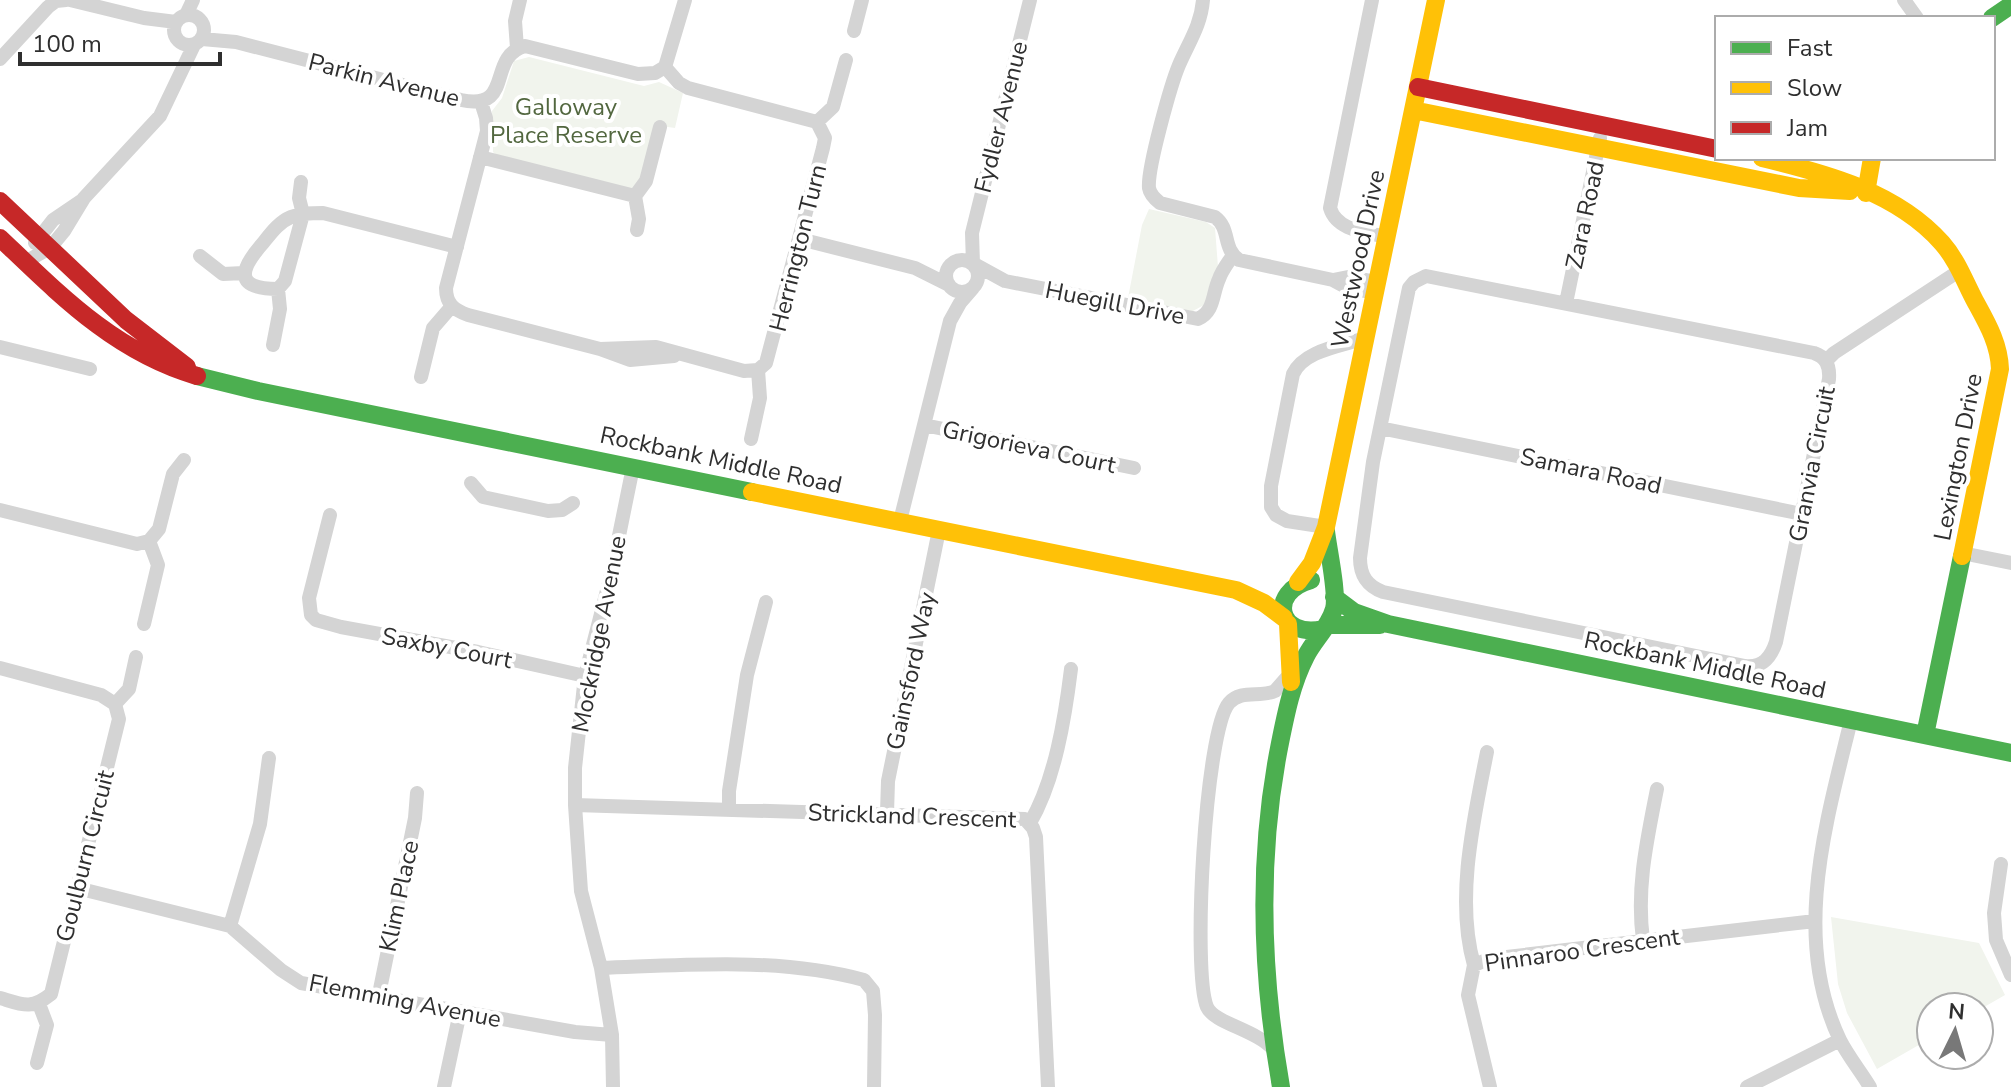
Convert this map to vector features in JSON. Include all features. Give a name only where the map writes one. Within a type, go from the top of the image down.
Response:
[{"type":"street","points":[[0,59],[56,1],[68,0],[189,30]]},
{"type":"street","points":[[25,262],[45,242],[53,220],[84,198],[160,116],[177,76],[195,0]]},
{"type":"street","points":[[520,0],[515,21],[517,48],[531,46],[638,74],[655,73],[665,67],[685,0]]},
{"type":"street","points":[[854,31],[862,0]]},
{"type":"street","name":"Fydler Avenue","points":[[974,264],[972,233],[1030,0]]},
{"type":"street","points":[[1203,0],[1198,28],[1179,66],[1166,105],[1149,188],[1160,203],[1221,221],[1225,226],[1226,241],[1239,260],[1333,280],[1346,287],[1375,288]]},
{"type":"street","points":[[1372,0],[1330,208],[1332,216],[1340,224],[1387,237]]},
{"type":"street","name":"Westwood Drive","points":[[1295,584],[1312,563],[1326,527],[1436,0]]},
{"type":"street","name":"Parkin Avenue","points":[[189,30],[461,100],[481,102],[494,94],[504,63],[517,48]]},
{"type":"street","points":[[665,67],[688,88],[817,122],[833,107],[846,60]]},
{"type":"street","points":[[1418,87],[1715,149]]},
{"type":"street","points":[[481,102],[487,131],[446,288],[452,306],[468,315],[600,349],[630,360],[682,356],[744,371],[758,370]]},
{"type":"street","name":"Lexington Drive","points":[[1413,110],[1799,188],[1866,193]]},
{"type":"street","name":"Herrington Turn","points":[[751,439],[760,398],[758,370],[770,355],[823,148],[825,138],[817,122]]},
{"type":"street","name":"Zara Road","points":[[1566,303],[1603,126]]},
{"type":"street","points":[[637,230],[639,219],[635,196],[646,181],[660,127]]},
{"type":"street","points":[[480,157],[635,196]]},
{"type":"street","name":"Lexington Drive","points":[[1770,160],[1815,171],[1889,203],[1920,223],[1943,244],[2001,355],[1925,735]]},
{"type":"street","points":[[1866,193],[1872,160]]},
{"type":"street","points":[[273,345],[280,309],[278,289],[285,281],[303,214],[299,198],[301,182]]},
{"type":"street","name":"Rockbank Middle Road","points":[[0,201],[126,320],[197,374]]},
{"type":"street","points":[[278,289],[249,282],[244,273],[247,262],[279,224],[290,217],[323,213],[457,247]]},
{"type":"street","name":"Fydler Avenue","points":[[950,264],[972,233]]},
{"type":"street","name":"Rockbank Middle Road","points":[[0,238],[81,315],[126,347],[164,365],[258,391],[1236,590],[1264,603],[1286,621]]},
{"type":"street","points":[[800,239],[915,268],[963,292],[973,287]]},
{"type":"street","name":"Huegill Drive","points":[[974,264],[1005,281],[1198,319],[1211,308],[1218,280],[1233,255]]},
{"type":"street","points":[[200,256],[223,274],[244,273]]},
{"type":"street","points":[[900,521],[950,321],[973,287],[978,273],[974,264],[960,259],[950,264],[915,268]]},
{"type":"street","points":[[950,264],[945,274],[950,321]]},
{"type":"street","points":[[1826,361],[1959,271]]},
{"type":"street","name":"Granvia Circuit","points":[[1436,276],[1566,303],[1814,353],[1829,366],[1829,379],[1772,652],[1761,664],[1745,666],[1376,589],[1363,577],[1360,558],[1373,462],[1409,288],[1419,278],[1436,276]]},
{"type":"street","name":"Huegill Drive","points":[[973,287],[1005,281]]},
{"type":"street","points":[[421,377],[433,328],[452,306]]},
{"type":"street","points":[[1326,527],[1287,521],[1276,515],[1271,507],[1271,486],[1288,402],[1298,364],[1309,357],[1365,338]]},
{"type":"street","points":[[0,347],[61,355],[90,369]]},
{"type":"street","name":"Grigorieva Court","points":[[924,425],[1134,468]]},
{"type":"street","name":"Samara Road","points":[[1380,428],[1802,514]]},
{"type":"street","points":[[0,510],[137,544],[149,541],[159,529],[173,474],[184,460]]},
{"type":"street","name":"Mockridge Avenue","points":[[613,1087],[612,1035],[601,968],[581,891],[575,805],[577,737],[585,676],[611,575],[633,467]]},
{"type":"street","points":[[471,483],[483,497],[535,508],[557,511],[573,503]]},
{"type":"street","name":"Saxby Court","points":[[330,515],[309,598],[311,615],[316,620],[585,676]]},
{"type":"street","name":"Westwood Drive","points":[[1326,527],[1333,594]]},
{"type":"street","name":"Gainsford Way","points":[[887,813],[888,781],[939,530]]},
{"type":"street","points":[[144,624],[158,565],[149,541]]},
{"type":"street","points":[[1962,553],[2011,563]]},
{"type":"street","points":[[1281,1087],[1264,972],[1263,878],[1270,810],[1291,694],[1309,649],[1334,614],[1333,594],[1318,581],[1295,584],[1283,600],[1291,694]]},
{"type":"street","name":"Rockbank Middle Road","points":[[1236,590],[1295,584]]},
{"type":"street","name":"Rockbank Middle Road","points":[[1333,594],[1354,612],[1388,624],[2011,753]]},
{"type":"street","points":[[729,810],[729,791],[747,675],[766,602]]},
{"type":"street","points":[[1286,621],[1309,632],[1325,627]]},
{"type":"street","name":"Rockbank Middle Road","points":[[1325,627],[1388,624]]},
{"type":"street","name":"Goulburn Circuit","points":[[39,1004],[51,994],[118,725],[119,712],[115,704],[129,689],[136,657]]},
{"type":"street","points":[[1030,823],[1043,796],[1061,730],[1071,669]]},
{"type":"street","points":[[3,671],[101,695],[115,704]]},
{"type":"street","points":[[1274,1049],[1257,1034],[1218,1019],[1207,1007],[1201,942],[1201,892],[1207,804],[1226,709],[1240,696],[1275,691],[1290,674]]},
{"type":"street","points":[[1851,720],[1826,823],[1817,878],[1815,921],[1821,982],[1840,1040],[1870,1087]]},
{"type":"street","points":[[1474,965],[1466,931],[1467,889],[1474,814],[1487,752]]},
{"type":"street","points":[[230,926],[260,824],[269,758]]},
{"type":"street","points":[[1643,940],[1639,905],[1643,861],[1657,789]]},
{"type":"street","name":"Klim Place","points":[[378,999],[415,818],[417,793]]},
{"type":"street","name":"Strickland Crescent","points":[[575,805],[1019,817],[1030,823],[1036,837],[1048,1087]]},
{"type":"street","points":[[2001,864],[1994,913],[1996,940],[2011,975]]},
{"type":"street","name":"Flemming Avenue","points":[[77,888],[230,926],[301,983],[575,1032],[612,1035]]},
{"type":"street","name":"Pinnaroo Crescent","points":[[1490,1087],[1468,995],[1474,965],[1489,959],[1815,921]]},
{"type":"street","points":[[601,968],[736,964],[791,967],[864,980],[873,991],[874,1087]]},
{"type":"street","points":[[0,998],[26,1006],[39,1004],[47,1025],[37,1063]]},
{"type":"street","points":[[444,1087],[460,1012]]},
{"type":"street","points":[[1747,1087],[1840,1040]]},
{"type":"green space","name":"Galloway Place Reserve","points":[[529,57],[644,86],[659,82],[683,93],[675,128],[654,125],[642,178],[631,190],[499,158],[493,152],[492,111],[502,98],[514,61]]},
{"type":"green space","points":[[1149,209],[1206,222],[1215,228],[1218,267],[1204,305],[1191,312],[1128,298],[1142,225]]},
{"type":"green space","points":[[1831,917],[1979,943],[2005,995],[1995,1001],[1995,991],[1915,991],[1915,1047],[1877,1069],[1847,1013],[1838,984]]},
{"type":"traffic: fast","points":[[1995,16],[2011,5]]},
{"type":"traffic: fast","points":[[197,376],[752,492]]},
{"type":"traffic: fast","points":[[1281,1087],[1266,958],[1264,915],[1268,829],[1280,743],[1293,687],[1306,656],[1334,609],[1334,582],[1326,531]]},
{"type":"traffic: fast","points":[[1925,735],[1962,556]]},
{"type":"traffic: fast","points":[[1311,580],[1288,594],[1284,613],[1296,627],[1323,629]]},
{"type":"traffic: fast","points":[[1334,597],[1354,612],[1388,624],[2011,753]]},
{"type":"traffic: fast","points":[[1327,625],[1380,625]]},
{"type":"traffic: slow","points":[[1298,582],[1312,563],[1326,527],[1436,0]]},
{"type":"traffic: slow","points":[[1413,110],[1799,188],[1850,191]]},
{"type":"traffic: slow","points":[[1770,160],[1859,187],[1904,210],[1924,225],[1942,243],[1956,264],[1988,325],[2000,369],[1962,556]]},
{"type":"traffic: slow","points":[[1866,193],[1872,160]]},
{"type":"traffic: slow","points":[[752,492],[1236,590],[1264,603],[1284,618]]},
{"type":"traffic: slow","points":[[1288,624],[1291,682]]},
{"type":"traffic: jam","points":[[1418,87],[1715,149]]},
{"type":"traffic: jam","points":[[0,201],[126,320],[187,367]]},
{"type":"traffic: jam","points":[[0,238],[67,300],[114,337],[167,366],[197,376]]}]
